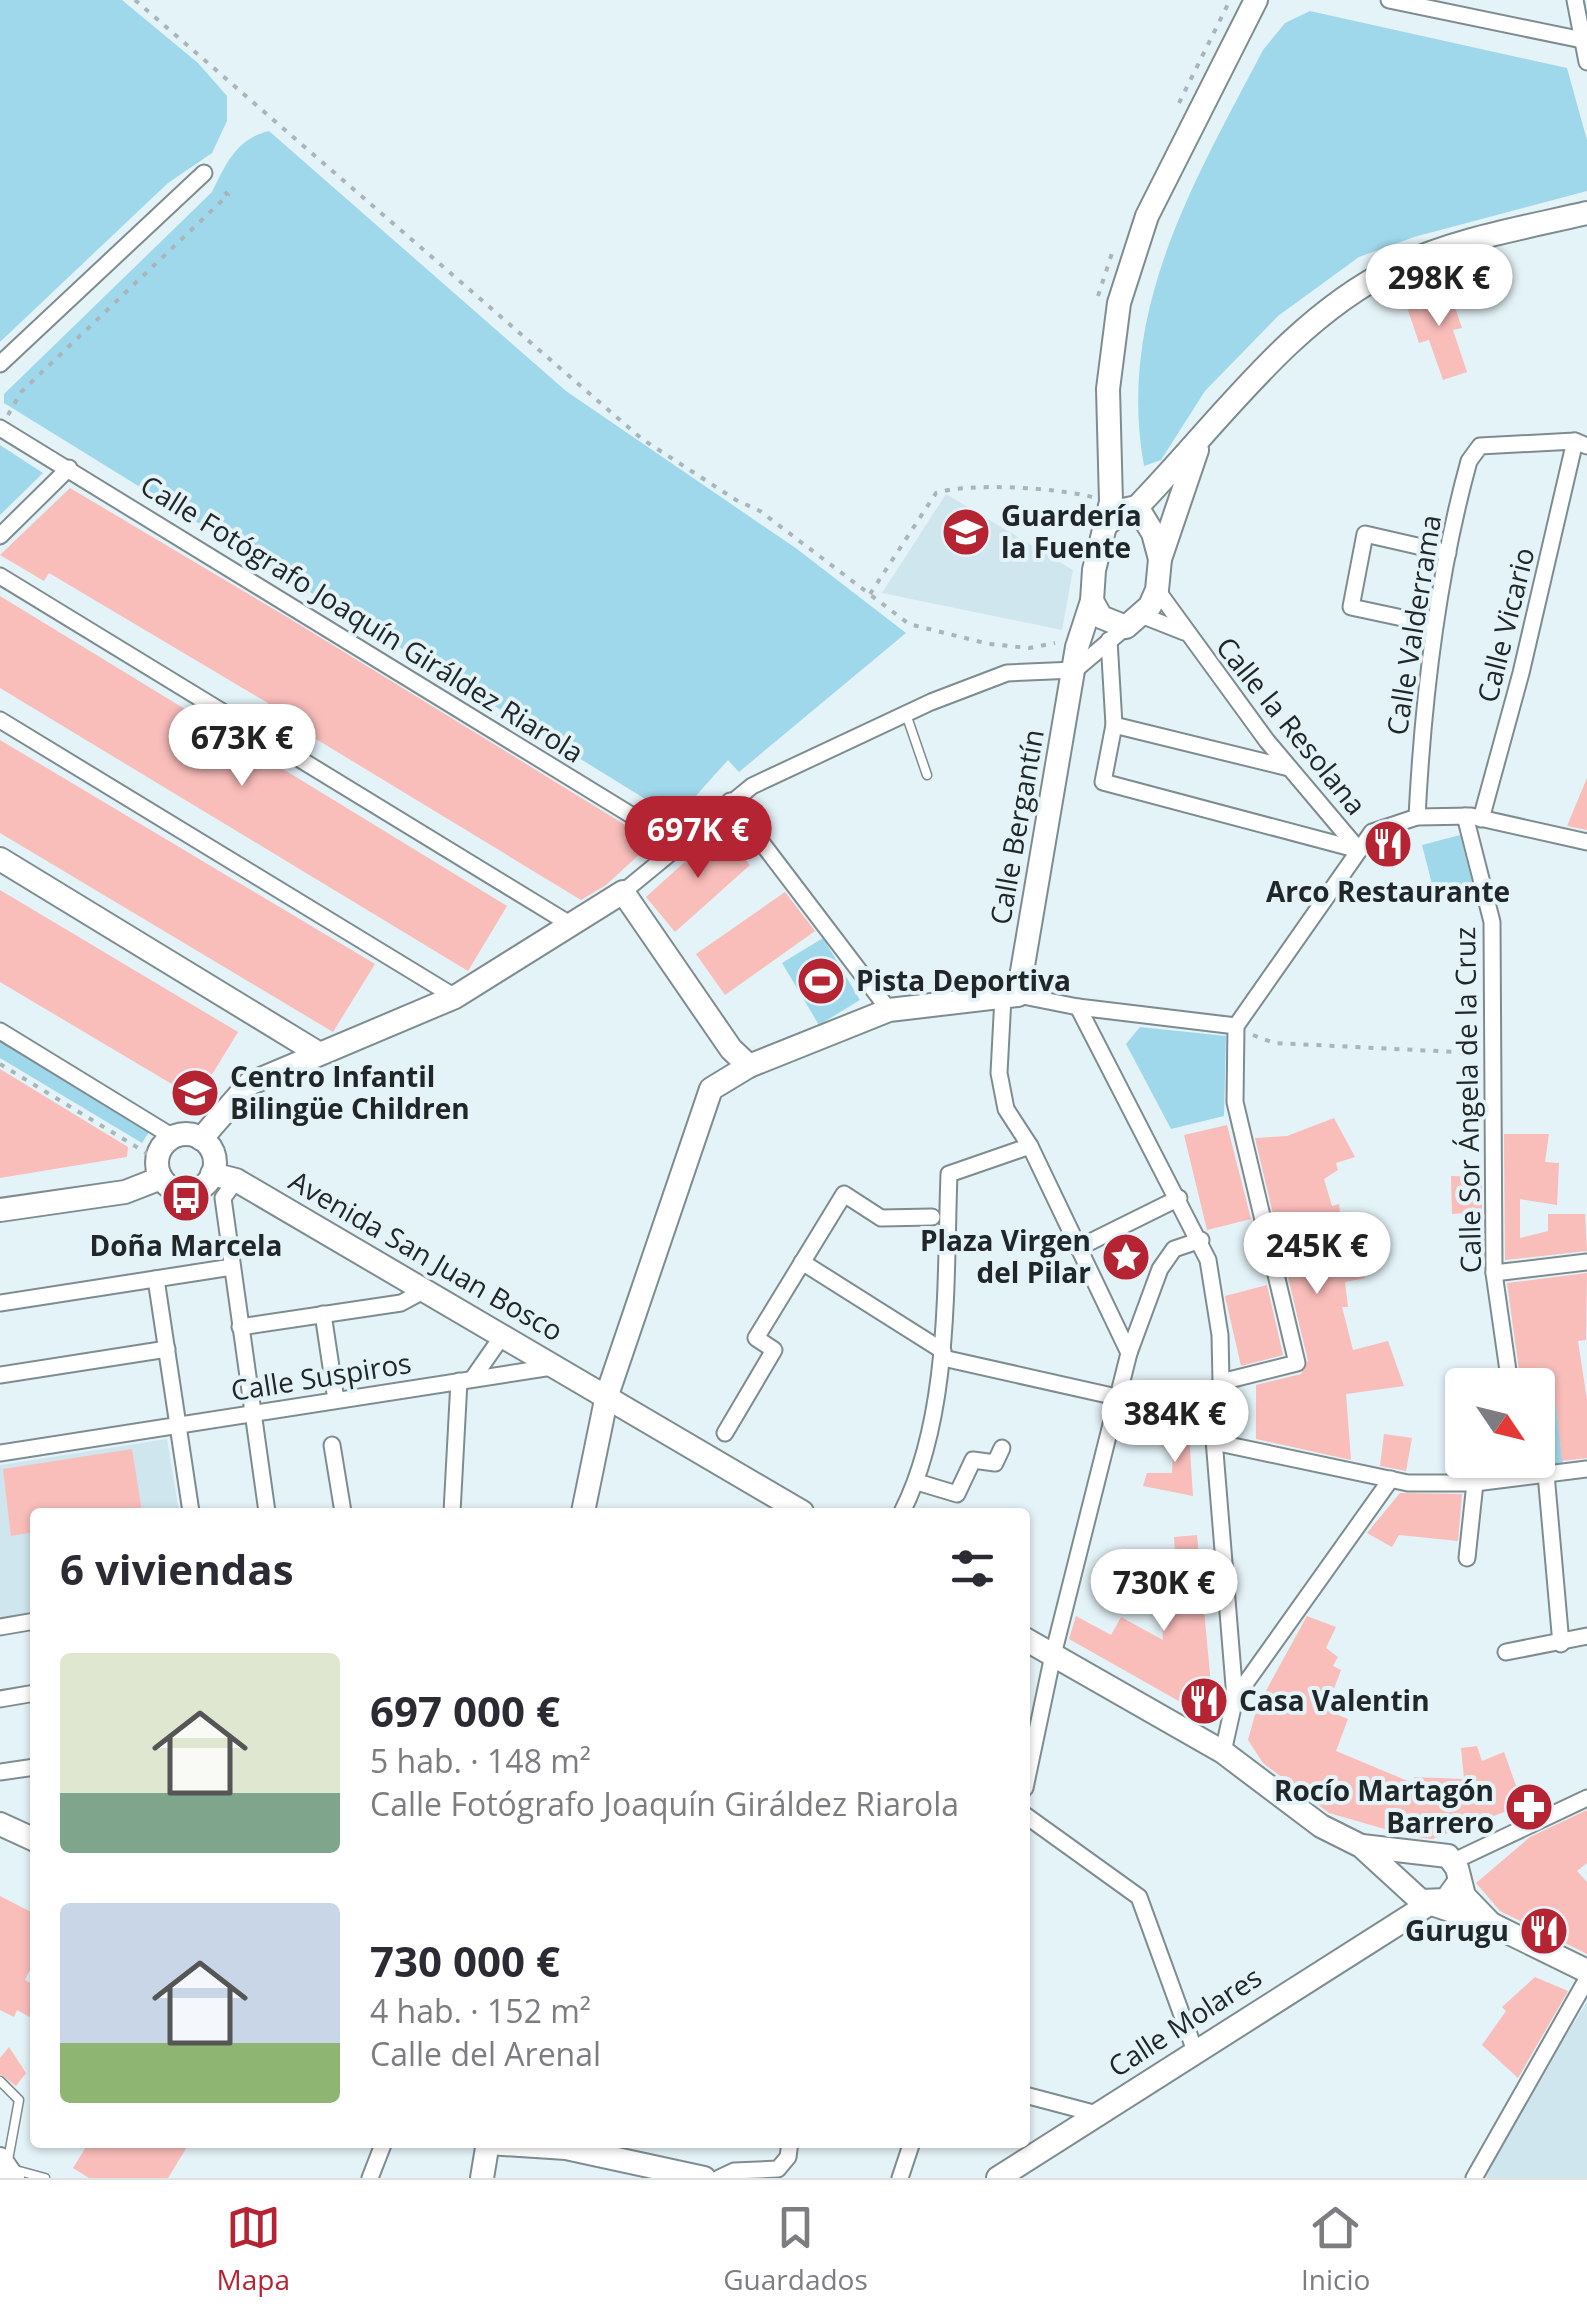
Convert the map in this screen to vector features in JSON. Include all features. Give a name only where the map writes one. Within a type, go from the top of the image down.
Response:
[{"type":"street","points":[[1160,559],[1153,534],[1122,510],[1110,442],[1108,389],[1119,303],[1147,216],[1256,0]]},
{"type":"street","points":[[1389,0],[1584,41]]},
{"type":"street","points":[[1574,0],[1587,62]]},
{"type":"street","points":[[0,364],[204,173]]},
{"type":"street","points":[[1122,510],[1156,488],[1312,321],[1394,268],[1468,241],[1587,213]]},
{"type":"street","name":"Calle Fotógrafo Joaquín Giráldez Riarola","points":[[0,428],[680,845]]},
{"type":"street","points":[[1110,442],[1126,481],[1122,510]]},
{"type":"street","name":"Calle Valderrama","points":[[1418,816],[1422,716],[1435,625],[1469,461],[1480,446],[1581,443]]},
{"type":"street","name":"Calle Vicario","points":[[1473,818],[1521,672],[1581,443]]},
{"type":"street","points":[[201,1139],[248,1084],[455,996],[573,926],[624,892],[752,786],[906,714],[1008,673],[1076,670],[1125,627],[1157,590],[1160,559],[1198,446]]},
{"type":"street","points":[[0,536],[68,468]]},
{"type":"street","points":[[1126,481],[1142,492],[1156,488]]},
{"type":"street","name":"Calle Bergantín","points":[[1011,996],[1080,639],[1092,600],[1094,570],[1122,510]]},
{"type":"street","points":[[1435,625],[1351,608],[1365,534],[1448,553]]},
{"type":"street","points":[[0,576],[573,926]]},
{"type":"street","name":"Calle la Resolana","points":[[1157,590],[1290,768],[1359,850]]},
{"type":"street","points":[[1092,600],[1101,617],[1125,627],[1185,632]]},
{"type":"street","points":[[1125,627],[1114,726],[1103,782],[1359,850]]},
{"type":"street","points":[[0,720],[455,996]]},
{"type":"street","points":[[1114,726],[1290,768]]},
{"type":"street","points":[[730,801],[890,1010]]},
{"type":"street","points":[[1221,1382],[1297,1363],[1235,1102],[1236,1026],[1372,832],[1418,816],[1473,818],[1587,842]]},
{"type":"street","name":"Calle Sor Ángela de la Cruz","points":[[1473,818],[1492,922],[1496,991],[1492,1054],[1494,1273],[1508,1368]]},
{"type":"street","points":[[0,859],[318,1053]]},
{"type":"street","points":[[624,892],[731,1049],[749,1066]]},
{"type":"street","points":[[1011,996],[999,1073],[1006,1109],[1030,1146],[1129,1353]]},
{"type":"street","points":[[584,1508],[607,1395],[711,1089],[749,1066],[890,1010],[1011,996],[1078,1008],[1236,1026]]},
{"type":"street","points":[[1078,1008],[1180,1198],[1208,1260],[1220,1335],[1221,1382],[1214,1435],[1235,1698],[1223,1752]]},
{"type":"street","points":[[0,1032],[173,1137],[201,1139],[213,1154],[212,1174],[192,1191],[175,1190],[159,1169]]},
{"type":"street","points":[[0,1210],[125,1192],[159,1169],[173,1137]]},
{"type":"street","points":[[904,1508],[917,1482],[943,1354],[949,1174],[1030,1146]]},
{"type":"street","name":"Avenida San Juan Bosco","points":[[212,1174],[236,1180],[795,1508]]},
{"type":"street","points":[[236,1180],[222,1198],[267,1508]]},
{"type":"street","points":[[725,1432],[774,1350],[756,1338],[844,1194],[881,1218],[932,1217]]},
{"type":"street","points":[[1078,1248],[1180,1198]]},
{"type":"street","points":[[1030,1763],[1053,1654],[1129,1353],[1160,1269],[1174,1248],[1201,1240]]},
{"type":"street","points":[[802,1262],[943,1354],[1120,1400],[1214,1435],[1391,1479],[1475,1483],[1491,1478]]},
{"type":"street","points":[[1494,1273],[1587,1262]]},
{"type":"street","points":[[0,1302],[232,1267]]},
{"type":"street","points":[[156,1279],[190,1508]]},
{"type":"street","points":[[240,1327],[401,1302],[425,1290]]},
{"type":"street","points":[[323,1314],[336,1400]]},
{"type":"street","points":[[452,1508],[466,1380],[504,1335]]},
{"type":"street","points":[[0,1376],[167,1350]]},
{"type":"street","name":"Calle Suspiros","points":[[0,1453],[556,1366]]},
{"type":"street","points":[[332,1445],[341,1508]]},
{"type":"street","points":[[917,1482],[956,1494],[973,1460],[995,1463],[1002,1448]]},
{"type":"street","points":[[1555,1473],[1587,1469]]},
{"type":"street","points":[[1546,1478],[1561,1644]]},
{"type":"street","points":[[1235,1698],[1391,1479]]},
{"type":"street","points":[[1467,1558],[1475,1483]]},
{"type":"street","points":[[0,1627],[30,1623]]},
{"type":"street","points":[[1506,1652],[1587,1636]]},
{"type":"street","points":[[1030,1642],[1223,1752],[1321,1826],[1361,1846],[1418,1855],[1434,1851],[1456,1872],[1464,1896],[1491,1924]]},
{"type":"street","points":[[0,1698],[30,1694]]},
{"type":"street","points":[[0,1772],[30,1768]]},
{"type":"street","points":[[1456,1872],[1587,1798]]},
{"type":"street","points":[[1030,1819],[1139,1897],[1195,2051]]},
{"type":"street","points":[[0,1824],[30,1837]]},
{"type":"street","points":[[1361,1846],[1418,1902],[1491,1924],[1587,1971]]},
{"type":"street","points":[[1418,1855],[1408,1867],[1418,1902]]},
{"type":"street","points":[[1418,1902],[1452,1896],[1456,1872]]},
{"type":"street","name":"Calle Molares","points":[[998,2178],[1418,1902]]},
{"type":"street","points":[[1474,2178],[1587,1978]]},
{"type":"street","points":[[1030,2096],[1097,2114]]},
{"type":"street","points":[[370,2178],[382,2148]]},
{"type":"street","points":[[482,2178],[487,2148]]},
{"type":"street","points":[[566,2148],[704,2178]]},
{"type":"street","points":[[900,2178],[910,2148]]},
{"type":"street","points":[[719,2178],[734,2171],[778,2169],[789,2150]]},
{"type":"lane","points":[[906,714],[927,776]]},
{"type":"lane","points":[[0,2081],[19,2100],[6,2168],[45,2178]]},
{"type":"path","points":[[135,0],[642,439],[736,500],[760,511],[909,624],[990,644],[1029,648],[1080,639]]},
{"type":"path","points":[[0,428],[21,392],[228,196],[219,186]]},
{"type":"path","points":[[870,594],[936,493],[954,486],[1059,489],[1122,510]]},
{"type":"path","points":[[1236,1026],[1274,1042],[1492,1054]]},
{"type":"path","points":[[0,1064],[159,1169]]},
{"type":"shaded area","points":[[0,0],[122,0],[198,63],[227,96],[227,121],[212,153],[168,183],[0,342]]},
{"type":"shaded area","points":[[1310,11],[1567,68],[1587,140],[1587,191],[1414,237],[1359,257],[1278,316],[1205,391],[1161,460],[1144,466],[1138,409],[1141,354],[1151,301],[1167,249],[1211,149],[1263,50],[1285,23]]},
{"type":"shaded area","points":[[269,131],[566,391],[797,549],[906,633],[739,772],[728,760],[676,818],[4,403],[4,394],[212,192],[240,146]]},
{"type":"shaded area","points":[[0,445],[43,473],[0,515]]},
{"type":"shaded area","name":"Guardería la Fuente","points":[[946,494],[1073,570],[1062,630],[882,593]]},
{"type":"shaded area","points":[[1460,835],[1474,890],[1436,900],[1422,845]]},
{"type":"shaded area","name":"Pista Deportiva","points":[[823,938],[860,1000],[819,1025],[782,963]]},
{"type":"shaded area","points":[[1140,1027],[1226,1036],[1224,1116],[1171,1129],[1126,1044]]},
{"type":"shaded area","points":[[0,1041],[149,1132],[142,1143],[0,1058]]},
{"type":"shaded area","points":[[1555,1404],[1563,1465],[1555,1466]]},
{"type":"shaded area","points":[[167,1439],[178,1508],[30,1508],[30,1613],[0,1617],[0,1465]]},
{"type":"shaded area","points":[[1587,2002],[1587,2178],[1485,2178],[1511,2122]]},
{"type":"building","points":[[1448,287],[1462,328],[1453,330],[1467,372],[1443,380],[1429,340],[1419,343],[1405,301]]},
{"type":"building","points":[[70,488],[653,842],[606,885],[581,900],[265,708],[268,703],[49,573],[44,581],[0,555]]},
{"type":"building","points":[[0,596],[507,906],[468,971],[0,688]]},
{"type":"building","points":[[0,740],[375,964],[333,1032],[0,833]]},
{"type":"building","points":[[1587,778],[1587,830],[1567,826]]},
{"type":"building","points":[[720,830],[750,865],[675,932],[646,897]]},
{"type":"building","points":[[0,890],[238,1032],[197,1099],[0,982]]},
{"type":"building","points":[[785,892],[815,931],[725,995],[696,954]]},
{"type":"building","points":[[0,1069],[128,1147],[127,1157],[0,1178]]},
{"type":"building","points":[[1334,1118],[1355,1157],[1336,1163],[1338,1170],[1324,1179],[1332,1206],[1339,1204],[1343,1234],[1367,1228],[1374,1254],[1362,1257],[1365,1278],[1345,1282],[1348,1307],[1342,1307],[1353,1350],[1388,1341],[1404,1386],[1346,1394],[1351,1460],[1256,1439],[1256,1385],[1301,1374],[1308,1361],[1255,1138],[1287,1136]]},
{"type":"building","points":[[1227,1125],[1251,1219],[1207,1230],[1184,1135]]},
{"type":"building","points":[[1504,1134],[1549,1134],[1545,1162],[1559,1163],[1557,1205],[1520,1199],[1520,1238],[1548,1231],[1548,1214],[1585,1214],[1587,1251],[1505,1260]]},
{"type":"building","points":[[1451,1176],[1482,1177],[1482,1212],[1452,1214]]},
{"type":"building","points":[[1587,1273],[1586,1340],[1578,1341],[1587,1400],[1587,1458],[1562,1461],[1555,1368],[1519,1368],[1507,1283]]},
{"type":"building","points":[[1267,1285],[1283,1355],[1241,1366],[1225,1296]]},
{"type":"building","points":[[1168,1425],[1189,1434],[1193,1496],[1143,1486],[1147,1473],[1172,1473],[1173,1450],[1161,1445]]},
{"type":"building","points":[[1384,1434],[1412,1438],[1406,1471],[1380,1466]]},
{"type":"building","points":[[132,1449],[141,1508],[30,1508],[30,1533],[11,1536],[3,1469]]},
{"type":"building","points":[[1400,1493],[1462,1494],[1458,1541],[1399,1535],[1392,1547],[1367,1533]]},
{"type":"building","points":[[1197,1535],[1213,1706],[1207,1717],[1069,1639],[1076,1616],[1111,1635],[1121,1617],[1163,1640],[1159,1583],[1154,1583],[1153,1576],[1145,1576],[1152,1559],[1176,1567],[1174,1537]]},
{"type":"building","points":[[1307,1616],[1336,1627],[1326,1648],[1338,1657],[1333,1666],[1341,1670],[1326,1710],[1348,1719],[1336,1751],[1415,1784],[1414,1777],[1464,1779],[1461,1748],[1477,1746],[1482,1761],[1504,1752],[1523,1805],[1432,1839],[1409,1836],[1329,1813],[1263,1763],[1248,1740],[1257,1707]]},
{"type":"building","points":[[1587,1810],[1587,1863],[1577,1871],[1587,1882],[1587,1954],[1500,1911],[1476,1883],[1530,1837]]},
{"type":"building","points":[[0,1896],[30,1911],[30,1970],[25,1980],[30,1983],[30,2017],[17,2010],[14,2017],[0,2010]]},
{"type":"building","points":[[1535,1977],[1568,1991],[1518,2078],[1482,2045],[1506,2011],[1502,2007]]},
{"type":"building","points":[[9,2047],[26,2073],[16,2086],[0,2074],[0,2058]]},
{"type":"building","points":[[85,2148],[186,2148],[168,2178],[89,2178],[73,2168]]},
{"type":"place","name":"Guardería la Fuente","points":[[966,532]]},
{"type":"place","name":"Arco Restaurante","points":[[1388,844]]},
{"type":"place","name":"Pista Deportiva","points":[[821,981]]},
{"type":"place","name":"Centro Infantil Bilingüe Children","points":[[195,1093]]},
{"type":"place","name":"Doña Marcela","points":[[186,1198]]},
{"type":"place","name":"Plaza Virgen del Pilar","points":[[1126,1257]]},
{"type":"place","name":"Casa Valentin","points":[[1204,1701]]},
{"type":"place","name":"Rocío Martagón Barrero","points":[[1529,1807]]},
{"type":"place","name":"Gurugu","points":[[1544,1931]]}]
